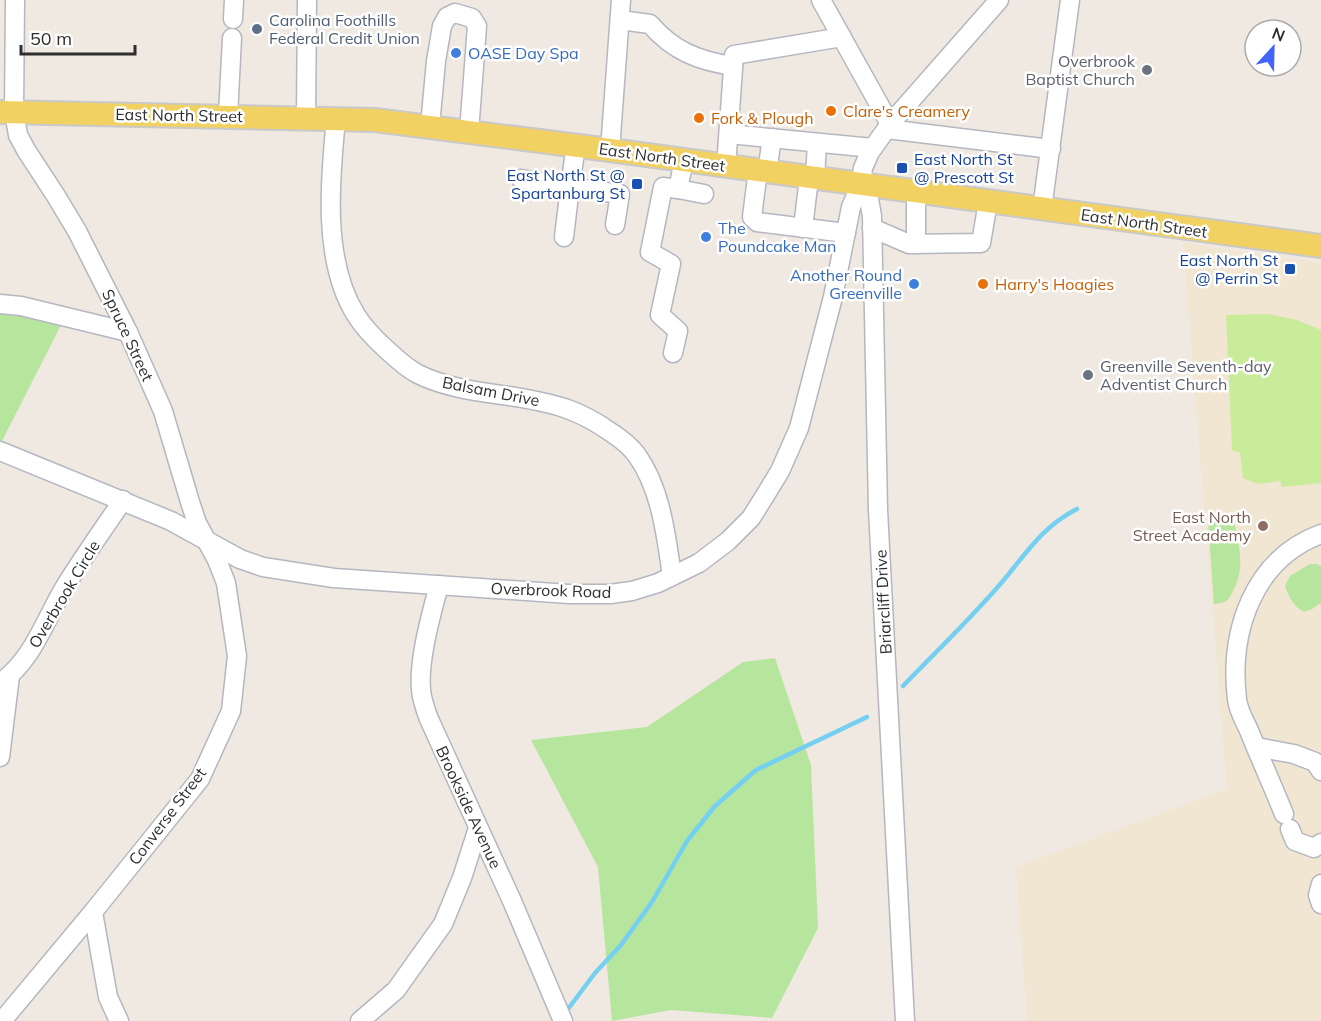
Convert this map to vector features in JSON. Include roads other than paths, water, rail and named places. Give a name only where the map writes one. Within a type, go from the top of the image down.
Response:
[{"type":"main road","name":"East North Street","points":[[7,112],[375,120],[1321,246]]},
{"type":"street","name":"Spruce Street","points":[[15,0],[7,112],[26,150],[77,231],[128,332],[162,411],[197,523],[220,568]]},
{"type":"street","points":[[233,19],[234,0]]},
{"type":"street","points":[[306,118],[307,0]]},
{"type":"street","points":[[610,150],[621,0]]},
{"type":"street","points":[[820,0],[889,126],[1051,149]]},
{"type":"street","name":"Overbrook Road","points":[[0,451],[171,521],[240,559],[263,567],[334,578],[569,594],[610,594],[632,591],[658,583],[699,563],[728,541],[751,518],[780,471],[799,428],[810,389],[833,297],[851,207],[861,185],[863,168],[873,148],[889,126],[999,0]]},
{"type":"street","points":[[1042,210],[1070,0]]},
{"type":"street","points":[[430,126],[442,26],[447,17],[455,13],[472,18],[477,26],[470,132]]},
{"type":"street","points":[[620,20],[650,24],[661,37],[682,51],[706,62],[733,66]]},
{"type":"street","points":[[726,166],[734,55],[842,37]]},
{"type":"street","points":[[228,116],[232,38]]},
{"type":"street","name":"Balsam Drive","points":[[336,119],[329,213],[340,276],[356,315],[372,336],[417,374],[465,389],[569,408],[594,420],[619,438],[636,453],[656,496],[672,576]]},
{"type":"street","points":[[729,134],[873,148]]},
{"type":"street","points":[[772,138],[752,217],[757,222],[846,233]]},
{"type":"street","points":[[803,228],[817,143]]},
{"type":"street","points":[[564,237],[576,145]]},
{"type":"street","points":[[678,189],[684,160]]},
{"type":"street","points":[[521,179],[620,194],[615,225]]},
{"type":"street","name":"Briarcliff Drive","points":[[861,185],[869,199],[872,228],[878,510],[905,1021]]},
{"type":"street","points":[[673,353],[678,331],[660,315],[671,264],[650,252],[663,187],[704,194]]},
{"type":"street","points":[[916,192],[916,244]]},
{"type":"street","points":[[872,228],[909,244],[981,243],[988,202]]},
{"type":"street","points":[[0,304],[33,309],[128,332]]},
{"type":"street","name":"Overbrook Circle","points":[[5,679],[21,665],[65,586],[123,500]]},
{"type":"street","points":[[1321,534],[1305,540],[1280,558],[1260,584],[1244,614],[1236,647],[1237,702],[1295,841],[1314,848],[1321,843]]},
{"type":"street","name":"Converse Street","points":[[2,1021],[200,778],[231,711],[237,656],[226,583],[220,568]]},
{"type":"street","name":"Brookside Avenue","points":[[438,585],[421,678],[422,696],[429,719],[512,901],[563,1021]]},
{"type":"street","points":[[0,758],[5,679]]},
{"type":"street","points":[[1256,747],[1294,754],[1315,762],[1321,771]]},
{"type":"street","points":[[360,1021],[396,990],[443,924],[462,878],[478,828]]},
{"type":"street","points":[[1321,884],[1318,896],[1321,904]]},
{"type":"street","points":[[93,912],[108,997],[119,1021]]},
{"type":"waterway","points":[[903,686],[985,602],[1032,545],[1063,517],[1077,509]]},
{"type":"waterway","points":[[568,1009],[595,973],[621,945],[652,902],[687,841],[715,806],[756,770],[867,717]]},
{"type":"place","name":"Carolina Foothills Federal Credit Union","points":[[257,29]]},
{"type":"place","name":"OASE Day Spa","points":[[456,53]]},
{"type":"place","name":"Overbrook Baptist Church","points":[[1147,70]]},
{"type":"place","name":"Clare's Creamery","points":[[831,111]]},
{"type":"place","name":"Fork & Plough","points":[[699,118]]},
{"type":"place","name":"East North St @ Prescott St","points":[[902,168]]},
{"type":"place","name":"East North St @ Spartanburg St","points":[[637,184]]},
{"type":"place","name":"The Poundcake Man","points":[[706,237]]},
{"type":"place","name":"East North St @ Perrin St","points":[[1290,269]]},
{"type":"place","name":"Another Round Greenville","points":[[914,284]]},
{"type":"place","name":"Harry's Hoagies","points":[[983,284]]},
{"type":"place","name":"Greenville Seventh-day Adventist Church","points":[[1088,375]]},
{"type":"place","name":"East North Street Academy","points":[[1263,526]]}]
